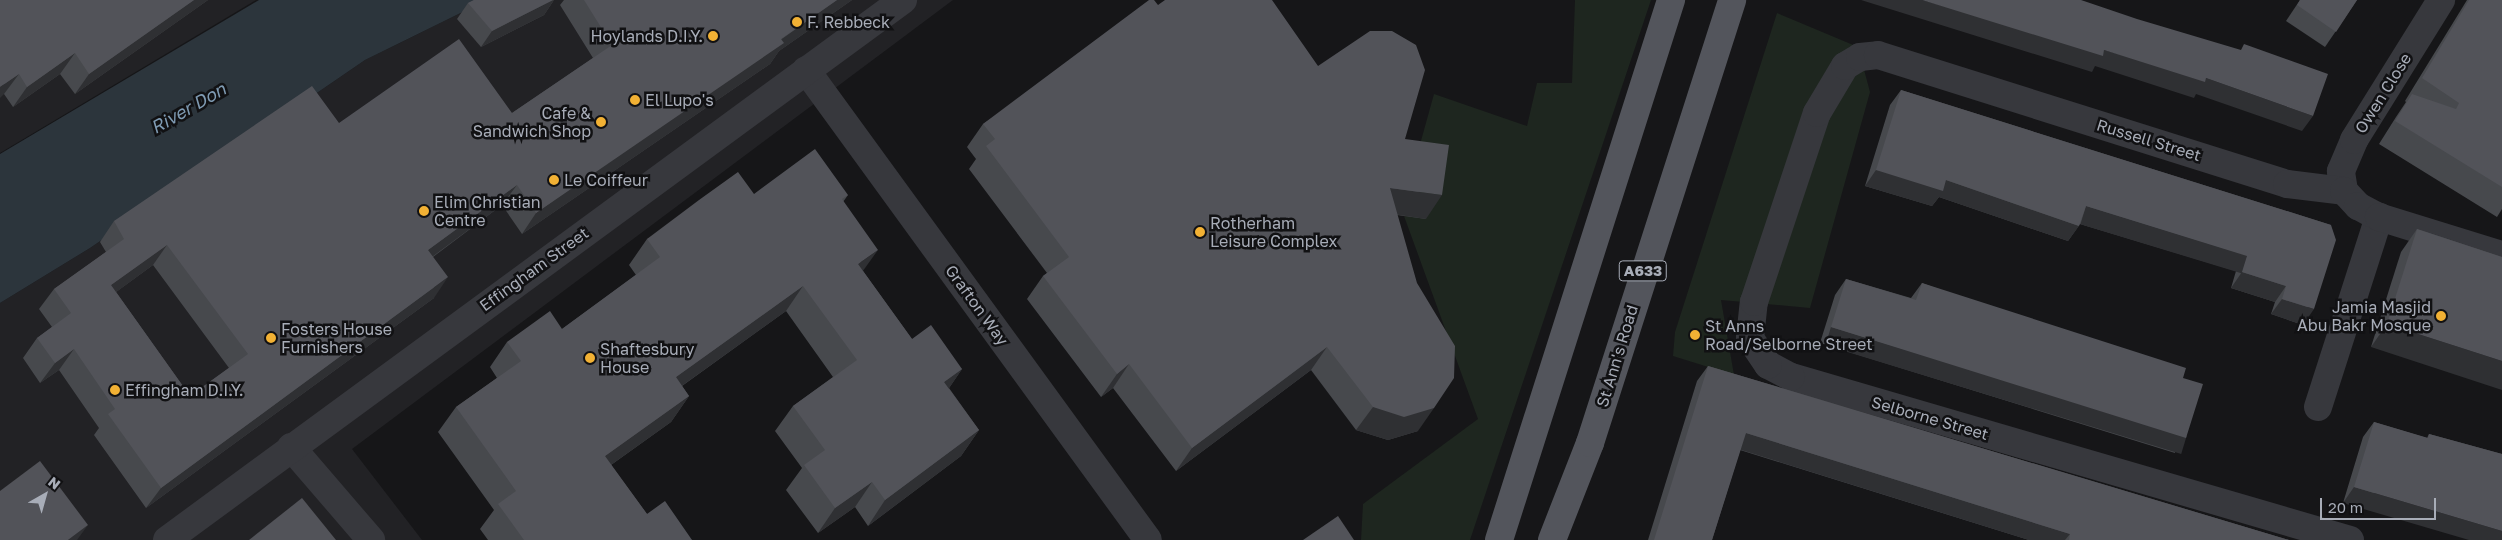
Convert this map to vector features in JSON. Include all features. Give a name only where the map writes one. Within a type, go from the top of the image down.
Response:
[{"type":"main road","points":[[1499,540],[1671,0]]},
{"type":"main road","name":"St Ann's Road","points":[[1552,540],[1590,443],[1732,0]]},
{"type":"street","name":"Effingham Street","points":[[167,540],[902,0]]},
{"type":"street","name":"Owen Close","points":[[2344,191],[2341,172],[2354,140],[2441,0]]},
{"type":"street","name":"Russell Street","points":[[1816,114],[1845,66],[1860,57],[1878,55],[2287,184],[2344,191],[2379,217],[2502,255]]},
{"type":"street","name":"Grafton Way","points":[[806,70],[1148,540]]},
{"type":"street","name":"Selborne Street","points":[[1816,114],[1754,302],[1750,338],[1768,365],[1791,377],[2350,540]]},
{"type":"street","points":[[2318,407],[2379,217]]},
{"type":"street","points":[[292,447],[371,540]]},
{"type":"shaded area","points":[[0,0],[256,0],[0,153]]},
{"type":"shaded area","points":[[487,0],[953,0],[352,449],[422,540],[0,540],[0,303],[90,248],[365,60]]},
{"type":"shaded area","points":[[1575,0],[1651,0],[1470,540],[1361,540],[1363,504],[1478,419],[1404,216],[1426,218],[1414,166],[1434,94],[1527,126],[1537,83],[1572,83]]},
{"type":"shaded area","points":[[1777,13],[1858,47],[1870,92],[1810,308],[1721,300],[1734,375],[1673,356],[1675,332]]},
{"type":"water","name":"River Don","points":[[259,0],[487,0],[365,60],[90,248],[0,303],[0,154]]},
{"type":"building","points":[[0,0],[194,0],[89,74],[75,53],[27,87],[19,74],[0,87]]},
{"type":"building","points":[[474,0],[553,0],[492,31],[468,3]]},
{"type":"building","points":[[584,0],[837,0],[781,39],[784,43],[536,213],[517,185],[428,250],[448,277],[161,488],[108,414],[115,409],[74,349],[55,363],[37,338],[71,313],[54,289],[124,239],[114,221],[312,86],[339,123],[459,39],[512,113],[612,45]],"holes":[[[167,245],[248,354],[190,396],[111,285]]]},
{"type":"building","name":"Rotherham Leisure Complex","points":[[1149,0],[1154,0],[1158,5],[1165,0],[1272,0],[1318,66],[1370,31],[1392,31],[1416,45],[1425,70],[1405,139],[1449,145],[1442,195],[1390,188],[1417,283],[1455,346],[1454,378],[1434,408],[1404,417],[1373,407],[1327,347],[1192,448],[1129,364],[1117,374],[1043,276],[1069,257],[986,146],[995,139],[983,124]]},
{"type":"building","points":[[1922,0],[2081,0],[2241,50],[2244,44],[2328,74],[2313,116],[2206,78],[2205,82],[2104,50],[2103,56]]},
{"type":"building","points":[[2300,0],[2357,0],[2336,32],[2297,5]]},
{"type":"building","points":[[2469,0],[2502,0],[2502,187],[2395,121],[2412,94],[2456,109],[2459,103],[2422,78]]},
{"type":"building","points":[[1901,90],[2331,225],[2336,240],[2314,309],[2282,299],[2286,286],[2242,272],[2247,256],[2086,206],[2079,226],[1946,180],[1943,191],[1876,170]]},
{"type":"building","name":"Shaftesbury House","points":[[815,149],[848,195],[842,199],[878,250],[858,264],[912,339],[931,325],[962,369],[944,382],[979,430],[885,500],[872,482],[835,508],[804,465],[825,450],[793,406],[857,360],[803,286],[676,377],[689,396],[605,456],[647,514],[665,501],[692,540],[524,540],[498,504],[516,491],[456,407],[521,361],[507,342],[550,311],[562,329],[660,257],[647,239],[699,200],[738,172],[754,194]]},
{"type":"building","name":"Jamia Masjid Abu Bakr Mosque","points":[[2417,229],[2502,257],[2502,361],[2387,324]]},
{"type":"building","points":[[1846,279],[1916,300],[1922,283],[2186,368],[2183,378],[2203,384],[2186,438],[1831,327]]},
{"type":"building","points":[[1708,366],[2289,540],[2069,540],[2070,534],[1746,433],[1712,540],[1654,540]]},
{"type":"building","points":[[2374,422],[2428,438],[2429,434],[2502,454],[2502,531],[2354,487]]},
{"type":"building","points":[[40,461],[88,525],[68,540],[0,540],[0,491]]},
{"type":"building","points":[[302,498],[336,540],[249,540]]},
{"type":"building","points":[[1338,516],[1354,540],[1303,540]]},
{"type":"place","name":"F. Rebbeck","points":[[797,22]]},
{"type":"place","name":"Hoylands D.I.Y.","points":[[713,36]]},
{"type":"place","name":"El Lupo's","points":[[635,100]]},
{"type":"place","name":"Cafe & Sandwich Shop","points":[[601,122]]},
{"type":"place","name":"Le Coiffeur","points":[[554,180]]},
{"type":"place","name":"Elim Christian Centre","points":[[424,211]]},
{"type":"place","name":"Rotherham Leisure Complex","points":[[1200,232]]},
{"type":"place","name":"Jamia Masjid Abu Bakr Mosque","points":[[2441,316]]},
{"type":"place","name":"St Anns Road/Selborne Street","points":[[1695,335]]},
{"type":"place","name":"Fosters House Furnishers","points":[[271,338]]},
{"type":"place","name":"Shaftesbury House","points":[[590,358]]},
{"type":"place","name":"Effingham D.I.Y.","points":[[115,390]]}]
